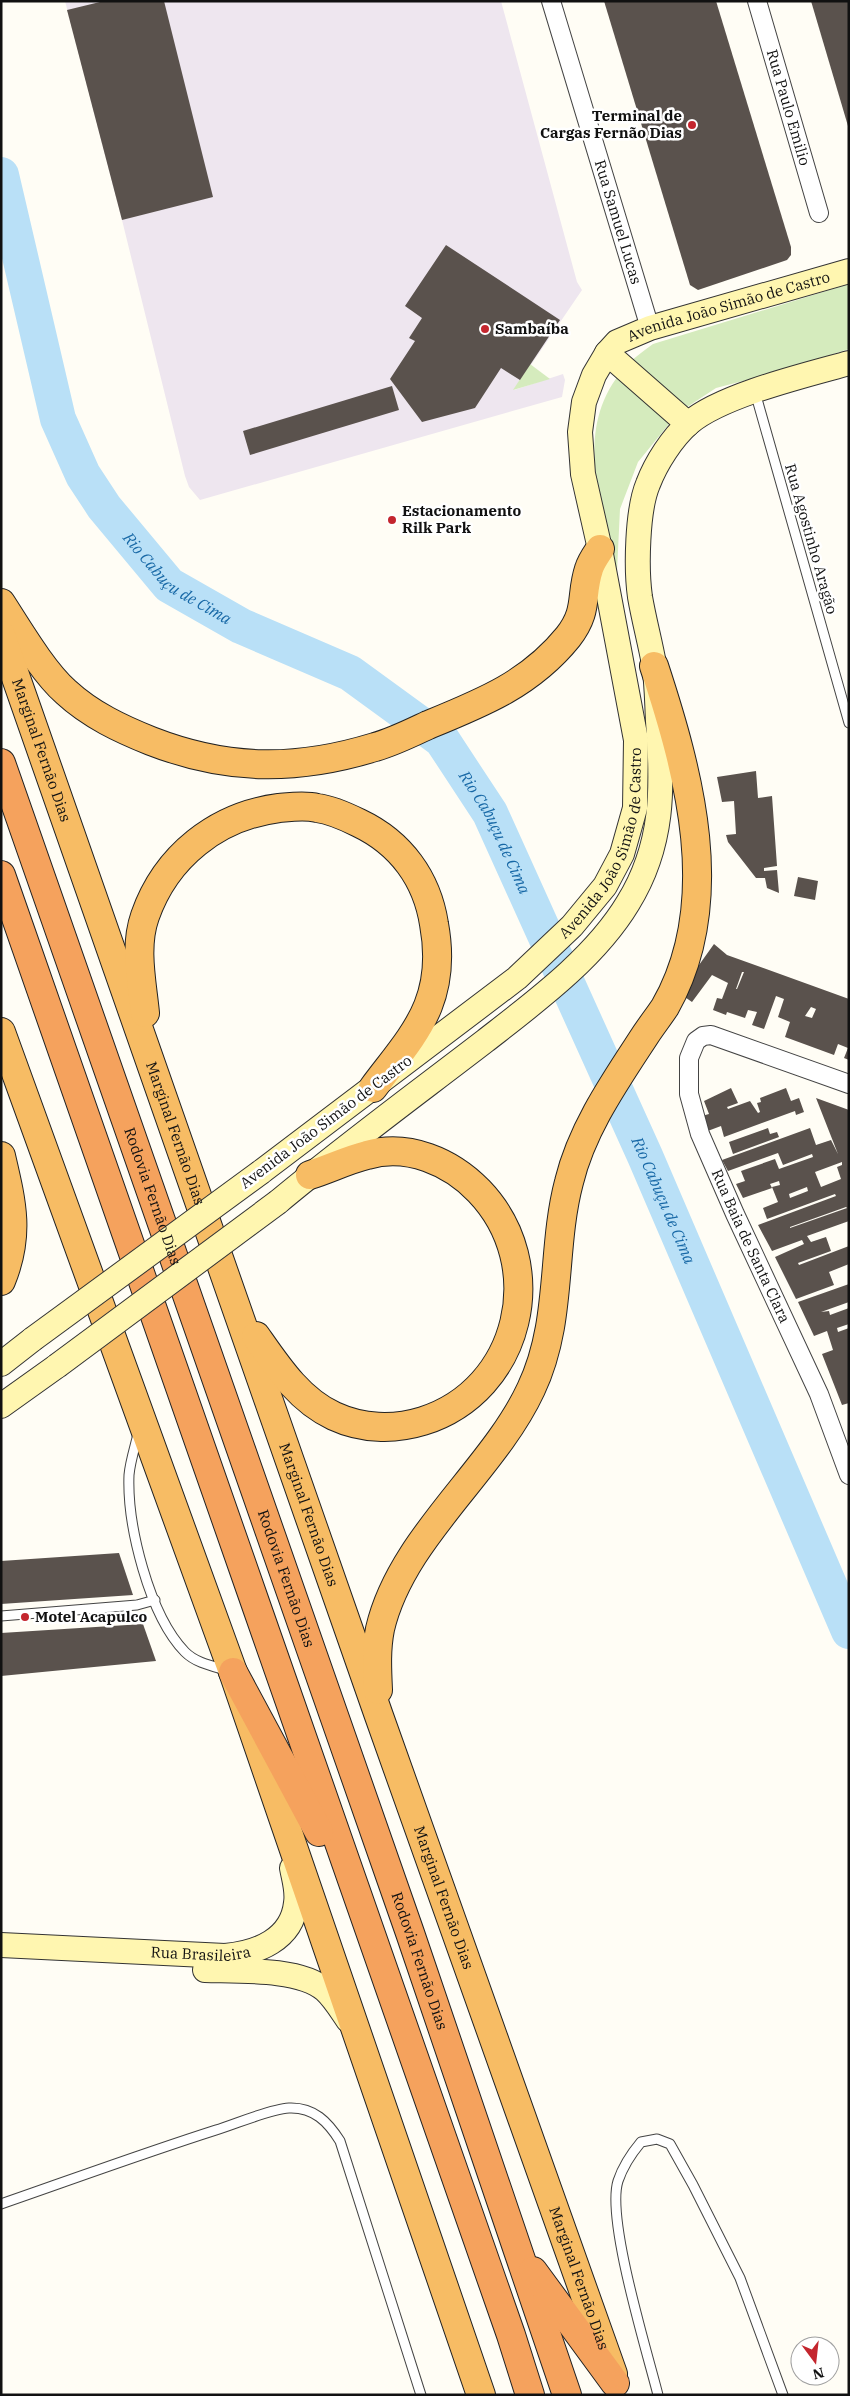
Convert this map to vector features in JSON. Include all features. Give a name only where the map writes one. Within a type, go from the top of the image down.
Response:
[{"type":"highway","points":[[1,603],[37,657],[65,692],[114,726],[168,748],[209,759],[245,765],[278,766],[316,762],[376,747],[466,710],[520,683],[569,636],[583,612],[589,569],[600,549]]},
{"type":"highway","name":"Marginal Fernão Dias","points":[[1,635],[379,1716],[617,2389]]},
{"type":"highway","points":[[379,1716],[376,1654],[380,1628],[391,1597],[412,1557],[506,1430],[531,1391],[550,1333],[568,1183],[583,1140],[614,1083],[648,1030],[664,1009],[686,958],[692,938],[696,882],[693,818],[688,785],[676,734],[654,666]]},
{"type":"highway","name":"Rodovia Fernão Dias","points":[[1,763],[413,1943],[567,2395]]},
{"type":"highway","points":[[152,1067],[139,961],[145,916],[157,891],[176,861],[196,841],[220,825],[255,811],[315,807],[340,814],[372,829],[396,847],[418,875],[431,904],[436,937],[436,974],[428,1006],[416,1029],[373,1088]]},
{"type":"highway","points":[[1,874],[118,1206],[360,1909],[511,2335],[530,2395]]},
{"type":"highway","points":[[1,1032],[232,1672],[284,1827],[359,2036],[481,2395]]},
{"type":"highway","points":[[236,1307],[276,1365],[307,1398],[334,1416],[383,1428],[411,1425],[440,1415],[459,1404],[489,1377],[505,1350],[519,1310],[520,1284],[516,1256],[510,1236],[492,1204],[468,1180],[443,1163],[419,1154],[392,1150],[368,1154],[310,1175]]},
{"type":"highway","points":[[1,1156],[14,1216],[10,1258],[1,1281]]},
{"type":"highway","points":[[232,1672],[360,1909]]},
{"type":"highway","points":[[518,2250],[617,2389]]},
{"type":"main road","name":"Avenida João Simão de Castro","points":[[1,1364],[261,1172],[517,978],[572,926],[605,886],[622,854],[635,808],[636,740],[600,549],[583,474],[580,432],[584,402],[594,375],[607,353],[617,342],[650,328],[849,271]]},
{"type":"main road","points":[[607,353],[688,424]]},
{"type":"main road","name":"Avenida João Simão de Castro","points":[[1,1406],[278,1202],[310,1175],[527,1008],[589,953],[629,902],[646,868],[656,840],[660,811],[661,762],[654,666],[640,594],[638,562],[641,521],[647,486],[662,458],[688,424],[707,411],[754,392],[849,363]]},
{"type":"main road","name":"Rua Brasileira","points":[[1,1945],[225,1956],[245,1954],[257,1950],[268,1945],[286,1929],[295,1910],[296,1892],[284,1827]]},
{"type":"main road","name":"Rua Brasileira","points":[[1,1959],[245,1972],[306,1979],[324,1989],[359,2036]]},
{"type":"street","name":"Rua Samuel Lucas","points":[[551,1],[650,328]]},
{"type":"street","name":"Rua Paulo Emilio","points":[[757,1],[819,213]]},
{"type":"street","name":"Rua Baia de Santa Clara","points":[[849,1084],[724,1038],[711,1035],[703,1036],[696,1041],[692,1050],[688,1081],[692,1107],[700,1134],[735,1214],[820,1394],[849,1475]]},
{"type":"lane","name":"Rua Agostinho Aragão","points":[[754,392],[848,716]]},
{"type":"lane","points":[[141,1422],[129,1473],[131,1518],[141,1565],[168,1629],[185,1652],[202,1663],[232,1672]]},
{"type":"lane","points":[[1,1616],[137,1605],[155,1600]]},
{"type":"lane","points":[[1,2204],[266,2114],[289,2108],[317,2114],[330,2124],[340,2141],[421,2395]]},
{"type":"lane","points":[[658,2395],[622,2252],[615,2203],[618,2182],[629,2157],[641,2142],[657,2139],[670,2144],[740,2278],[783,2395]]},
{"type":"shaded area","points":[[65,1],[501,1],[577,282],[582,290],[514,390],[563,374],[565,380],[562,397],[200,500],[189,487],[185,476],[122,220]]},
{"type":"green space","points":[[849,284],[849,349],[777,372],[716,388],[678,413],[638,462],[620,509],[617,571],[598,491],[595,437],[600,411],[611,387],[629,363],[653,344]]},
{"type":"green space","points":[[530,364],[550,379],[513,390]]},
{"type":"building","points":[[104,1],[164,1],[213,197],[122,220],[67,10]]},
{"type":"building","points":[[604,1],[716,1],[791,247],[791,255],[787,260],[698,290],[690,285]]},
{"type":"building","points":[[811,1],[849,1],[849,126],[848,126]]},
{"type":"building","name":"Sambaíba","points":[[446,245],[560,320],[520,380],[501,368],[475,408],[422,422],[390,379],[415,341],[409,338],[422,318],[405,306]]},
{"type":"building","points":[[392,386],[399,410],[250,455],[243,431]]},
{"type":"building","points":[[756,771],[758,798],[772,796],[777,866],[764,868],[764,871],[777,870],[779,893],[767,888],[765,878],[756,878],[728,842],[726,835],[736,834],[734,801],[722,802],[717,777]]},
{"type":"building","points":[[798,877],[818,881],[815,900],[794,896]]},
{"type":"building","points":[[714,944],[727,955],[849,999],[849,1060],[844,1058],[848,1048],[838,1044],[834,1055],[785,1037],[790,1022],[778,1017],[784,999],[776,996],[764,1029],[752,1025],[757,1012],[748,1010],[745,1018],[727,1012],[726,1015],[713,1010],[717,998],[722,999],[728,983],[712,975],[692,1002],[679,993]],"holes":[[[742,972],[744,972],[736,989]],[[811,1007],[816,1009],[812,1018],[805,1016]]]},
{"type":"building","points":[[731,1088],[738,1103],[727,1107],[728,1109],[750,1101],[758,1113],[760,1112],[757,1103],[761,1102],[760,1098],[786,1088],[791,1101],[799,1098],[804,1112],[796,1115],[795,1111],[724,1137],[721,1126],[705,1132],[698,1117],[709,1114],[704,1101]]},
{"type":"building","points":[[816,1098],[849,1110],[849,1221],[807,1236],[811,1242],[826,1237],[831,1251],[798,1263],[799,1265],[849,1246],[849,1264],[829,1272],[834,1285],[796,1299],[775,1257],[804,1244],[802,1240],[772,1251],[758,1225],[836,1196],[835,1194],[767,1219],[763,1208],[778,1202],[772,1187],[780,1185],[779,1181],[770,1184],[772,1188],[743,1198],[736,1184],[745,1181],[741,1171],[775,1159],[779,1169],[813,1157],[812,1154],[783,1165],[778,1153],[728,1171],[722,1160],[810,1128],[816,1145],[831,1140],[838,1154]],"holes":[[[842,1162],[842,1165],[837,1167],[841,1179],[821,1187],[815,1172]],[[807,1187],[808,1191],[790,1198],[789,1194]],[[846,1207],[847,1208],[790,1228]]]},
{"type":"building","points":[[768,1128],[770,1134],[777,1132],[779,1137],[733,1154],[729,1142]]},
{"type":"building","points":[[849,1284],[849,1302],[821,1312],[829,1311],[830,1315],[849,1308],[849,1324],[837,1328],[838,1332],[849,1328],[849,1403],[842,1405],[822,1354],[833,1350],[827,1331],[814,1336],[798,1302]]},
{"type":"building","points":[[119,1553],[133,1595],[1,1604],[1,1561]]},
{"type":"building","points":[[143,1624],[156,1661],[1,1676],[1,1633]]},
{"type":"waterway","name":"Rio Cabuçu de Cima","points":[[1,175],[58,419],[83,475],[104,507],[169,585],[241,626],[350,673],[442,740],[490,813],[645,1156],[849,1631]]},
{"type":"place","name":"Terminal de Cargas Fernão Dias","points":[[692,125]]},
{"type":"place","name":"Sambaíba","points":[[485,329]]},
{"type":"place","name":"Estacionamento Rilk Park","points":[[392,520]]},
{"type":"place","name":"Motel Acapulco","points":[[25,1617]]}]
